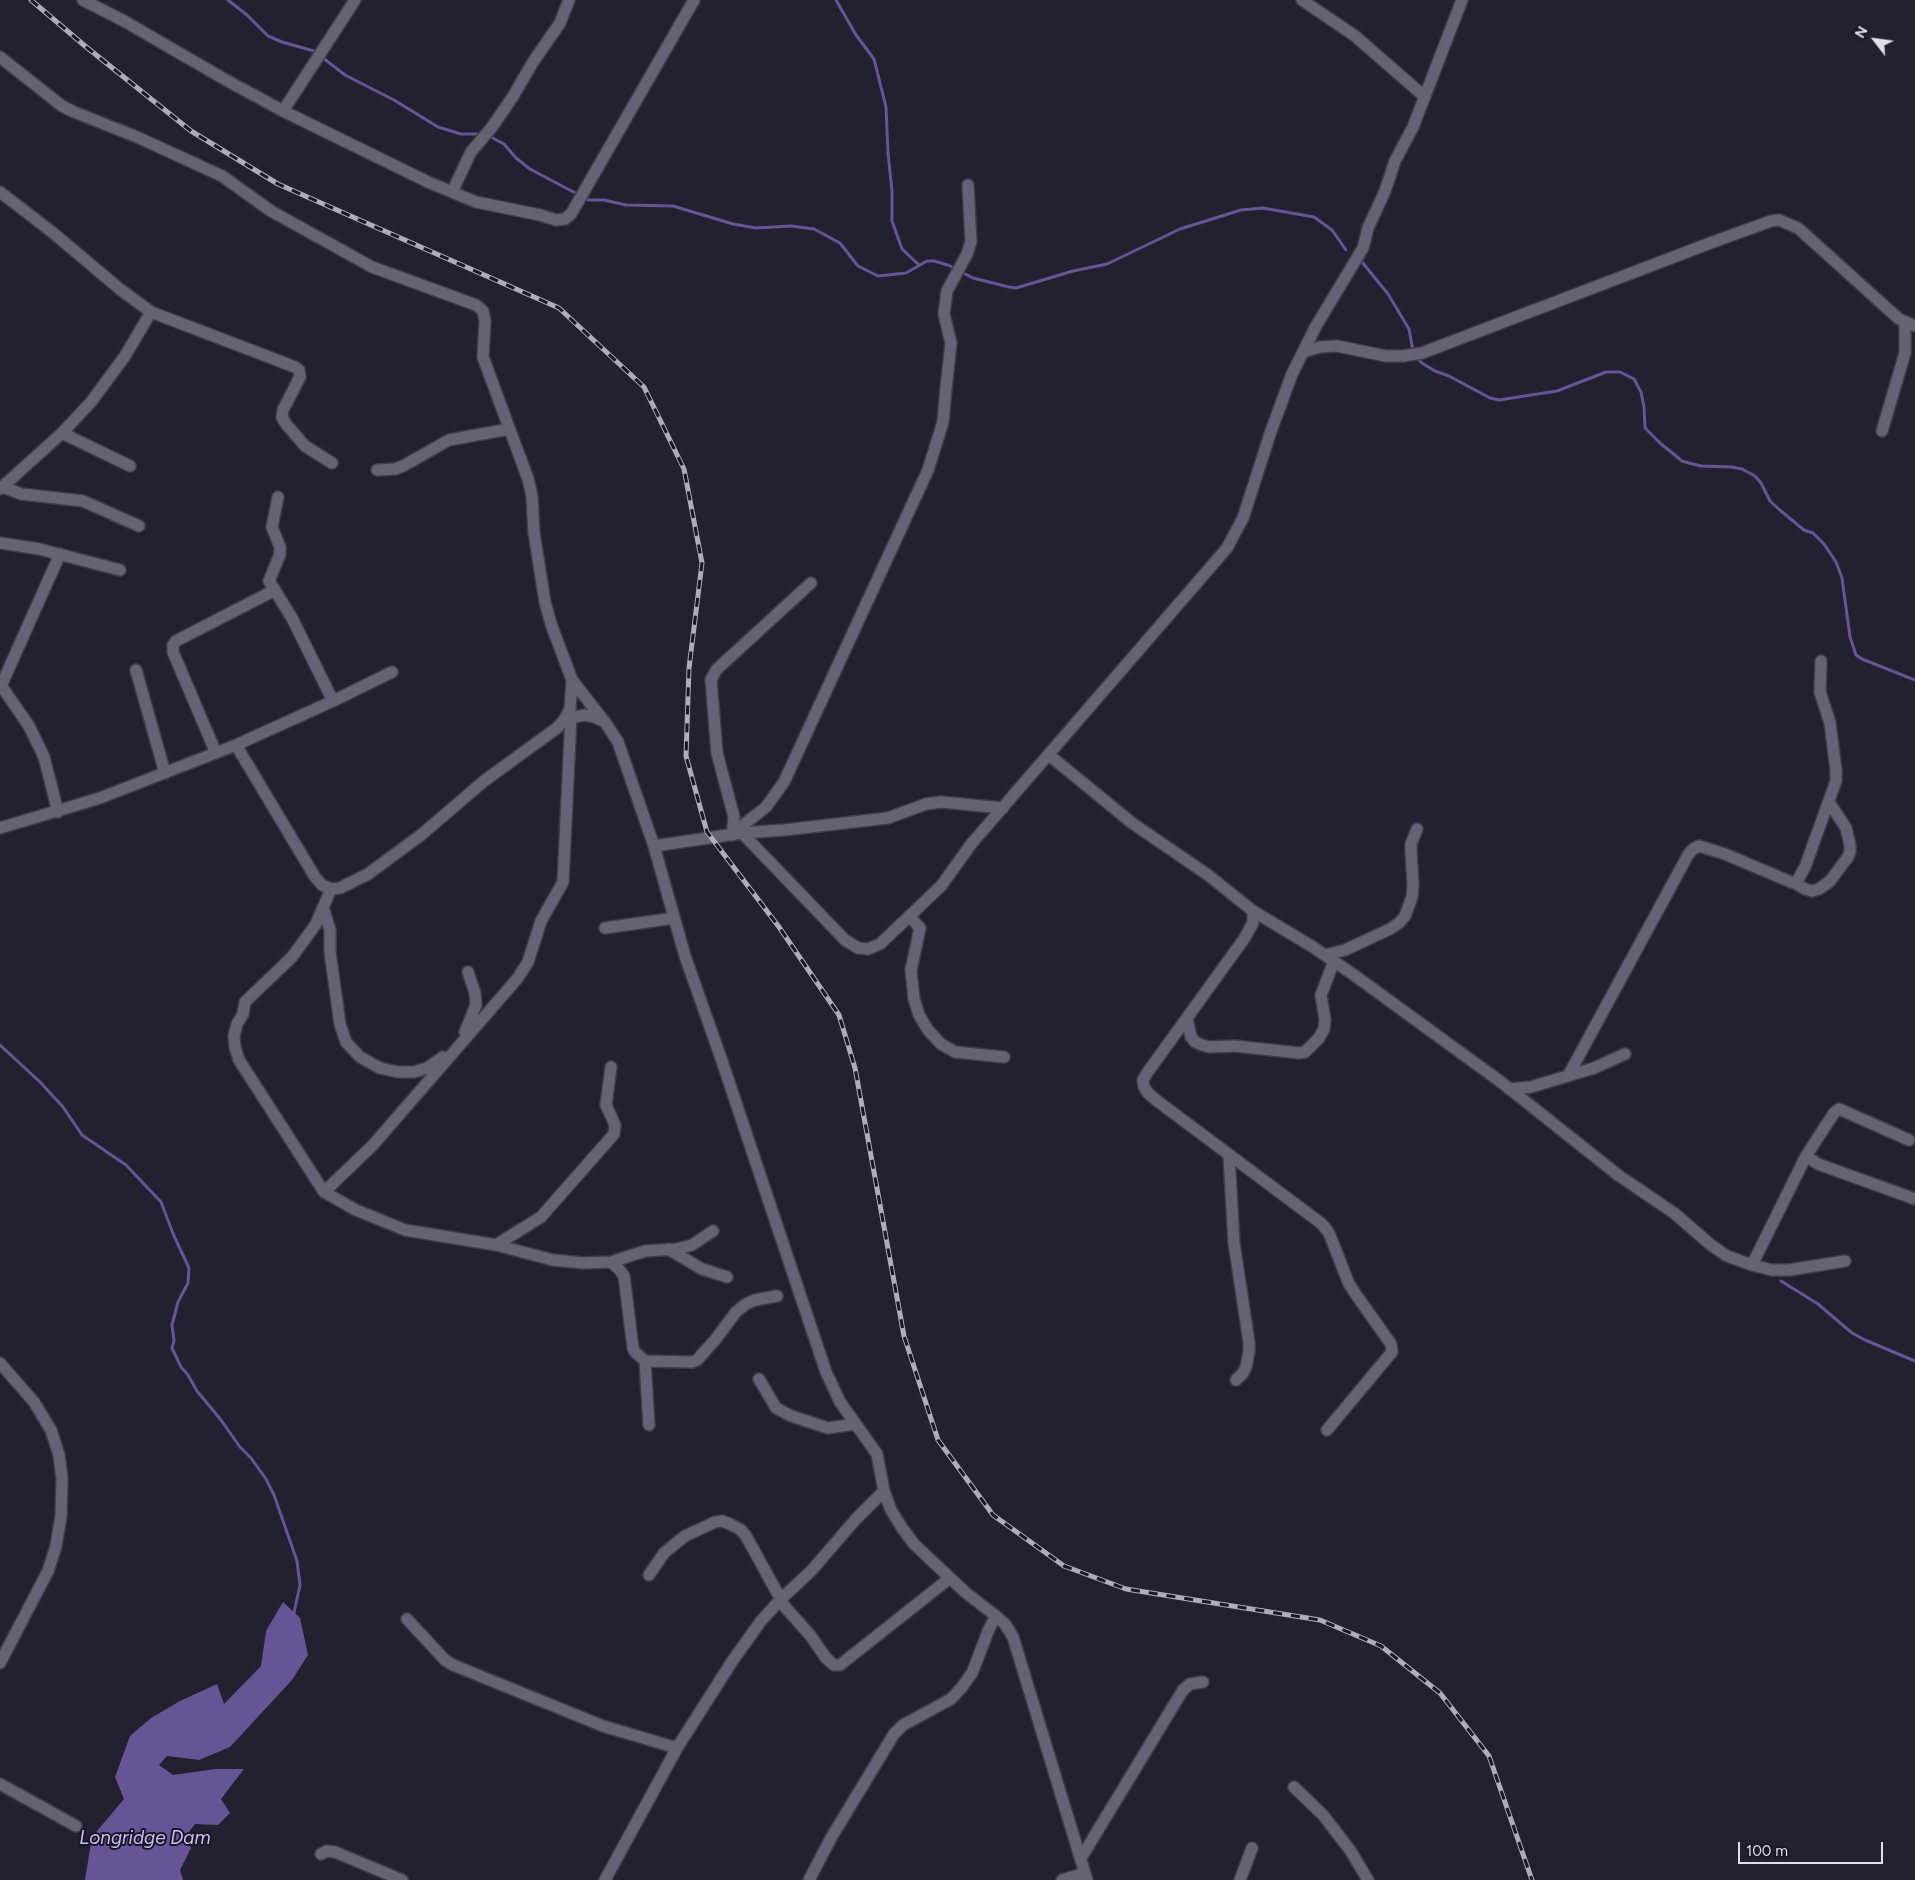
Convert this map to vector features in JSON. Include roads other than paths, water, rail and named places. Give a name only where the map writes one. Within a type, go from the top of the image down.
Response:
[{"type":"street","points":[[83,0],[124,21],[283,111],[428,182],[476,202],[540,214],[556,220],[565,219],[571,214],[694,0]]},
{"type":"street","points":[[283,111],[355,0]]},
{"type":"street","points":[[452,192],[471,152],[492,127],[512,98],[533,62],[560,23],[570,0]]},
{"type":"street","points":[[1302,0],[1356,36],[1425,97]]},
{"type":"street","points":[[811,583],[716,670],[711,680],[717,753],[734,817],[736,833],[845,940],[858,948],[868,949],[880,944],[940,886],[972,843],[1227,548],[1243,518],[1271,430],[1292,374],[1363,248],[1368,228],[1385,191],[1395,161],[1414,127],[1462,0]]},
{"type":"street","points":[[0,57],[62,106],[137,137],[222,176],[271,211],[372,267],[476,305],[483,311],[485,321],[483,357],[528,480],[532,496],[534,533],[545,602],[551,624],[572,680],[618,742],[654,846],[685,956],[826,1372],[840,1402],[877,1454],[884,1491],[891,1510],[902,1528],[914,1544],[965,1592],[1005,1624],[1013,1637],[1086,1877],[1062,1880]]},
{"type":"street","points":[[736,833],[766,807],[784,782],[928,470],[943,422],[951,343],[944,314],[947,291],[967,254],[971,242],[968,185]]},
{"type":"street","points":[[0,192],[151,312],[299,370],[300,377],[283,410],[282,417],[305,446],[332,463]]},
{"type":"street","points":[[1303,352],[1320,347],[1337,346],[1386,356],[1422,353],[1713,242],[1771,221],[1779,220],[1798,228],[1910,324],[1906,353],[1882,431]]},
{"type":"street","points":[[139,526],[83,501],[21,494],[2,488],[62,433],[97,394],[125,356],[151,312]]},
{"type":"street","points":[[377,470],[395,469],[403,466],[449,440],[510,429]]},
{"type":"street","points":[[62,433],[130,466]]},
{"type":"street","points":[[278,497],[272,526],[280,547],[280,554],[268,581],[292,618],[333,701]]},
{"type":"street","points":[[0,543],[39,548],[120,570]]},
{"type":"street","points":[[58,812],[44,757],[29,726],[1,685],[60,554]]},
{"type":"street","points":[[216,753],[173,652],[173,645],[176,641],[275,590]]},
{"type":"street","points":[[1795,883],[1805,867],[1818,826],[1836,781],[1830,723],[1820,692],[1820,661]]},
{"type":"street","points":[[136,670],[165,773]]},
{"type":"street","points":[[0,828],[100,798],[216,753],[333,701],[392,672]]},
{"type":"street","points":[[324,1192],[373,1145],[517,979],[528,962],[541,921],[563,882],[568,718],[572,680]]},
{"type":"street","points":[[236,745],[315,877],[322,885],[331,889],[340,888],[368,874],[421,835],[484,781],[568,718],[584,715],[605,722]]},
{"type":"street","points":[[1049,754],[1111,808],[1208,875],[1254,910],[1330,958],[1509,1089],[1618,1175],[1674,1213],[1710,1245],[1727,1256],[1772,1270],[1789,1270],[1845,1261]]},
{"type":"street","points":[[654,846],[736,833],[784,830],[888,818],[926,804],[941,802],[1004,808]]},
{"type":"street","points":[[1568,1076],[1693,849],[1699,846],[1725,854],[1805,889],[1812,891],[1819,889],[1830,881],[1848,857],[1850,845],[1846,828],[1828,802]]},
{"type":"street","points":[[1187,1018],[1191,1037],[1195,1042],[1202,1045],[1305,1052],[1319,1038],[1324,1029],[1325,1020],[1321,996],[1330,958],[1390,929],[1405,916],[1412,897],[1411,844],[1417,830]]},
{"type":"street","points":[[331,889],[316,924],[292,957],[245,1002],[243,1014],[237,1024],[234,1036],[239,1060],[324,1192],[356,1210],[405,1230],[496,1245],[553,1260],[583,1263],[610,1262],[645,1251],[692,1245],[713,1231]]},
{"type":"street","points":[[323,907],[330,930],[330,952],[340,1024],[346,1042],[360,1057],[380,1068],[398,1072],[414,1072],[427,1068],[457,1045],[465,1032],[476,1005],[475,993],[468,972]]},
{"type":"street","points":[[1254,910],[1253,923],[1244,939],[1143,1080],[1144,1087],[1156,1100],[1322,1224],[1329,1233],[1349,1284],[1391,1344],[1392,1352],[1327,1430]]},
{"type":"street","points":[[910,916],[920,928],[911,970],[914,1000],[919,1015],[928,1030],[941,1044],[955,1052],[1004,1057]]},
{"type":"street","points":[[605,928],[674,918]]},
{"type":"street","points":[[1509,1089],[1531,1087],[1568,1076],[1594,1068],[1624,1054]]},
{"type":"street","points":[[496,1245],[541,1217],[614,1134],[615,1125],[606,1105],[611,1067]]},
{"type":"street","points":[[1752,1265],[1806,1156],[1834,1113],[1839,1109],[1909,1140]]},
{"type":"street","points":[[1229,1156],[1234,1243],[1249,1342],[1246,1367],[1236,1380]]},
{"type":"street","points":[[1806,1156],[1818,1164],[1915,1199]]},
{"type":"street","points":[[668,1249],[702,1269],[728,1277]]},
{"type":"street","points":[[610,1262],[624,1276],[633,1348],[645,1361],[692,1362],[697,1360],[736,1312],[755,1300],[777,1296]]},
{"type":"street","points":[[645,1361],[649,1425]]},
{"type":"street","points":[[0,1364],[34,1402],[51,1430],[59,1455],[62,1479],[62,1516],[56,1546],[48,1571],[0,1663]]},
{"type":"street","points":[[758,1379],[776,1408],[791,1416],[828,1428],[855,1424]]},
{"type":"street","points":[[605,1880],[677,1748],[732,1660],[761,1621],[812,1570],[856,1518],[884,1491]]},
{"type":"street","points":[[649,1575],[664,1553],[692,1532],[722,1521],[735,1527],[746,1536],[785,1607],[810,1635],[826,1658],[834,1665],[840,1666],[950,1578]]},
{"type":"street","points":[[809,1880],[831,1838],[894,1734],[903,1725],[951,1699],[962,1687],[972,1673],[988,1629],[996,1616]]},
{"type":"street","points":[[407,1619],[445,1660],[453,1665],[603,1726],[677,1748]]},
{"type":"street","points":[[1081,1858],[1183,1690],[1190,1684],[1203,1682]]},
{"type":"street","points":[[0,1784],[76,1826]]},
{"type":"street","points":[[1294,1787],[1324,1815],[1350,1850],[1368,1880]]},
{"type":"street","points":[[1240,1880],[1252,1848]]},
{"type":"street","points":[[322,1854],[327,1851],[335,1852],[402,1880]]},
{"type":"water","name":"Longridge Dam","points":[[283,1602],[300,1618],[308,1655],[292,1680],[230,1747],[199,1760],[167,1756],[159,1765],[173,1775],[215,1769],[244,1769],[221,1799],[230,1813],[218,1825],[195,1824],[185,1837],[191,1848],[180,1870],[183,1880],[85,1880],[92,1837],[124,1799],[115,1777],[130,1736],[151,1718],[180,1701],[217,1684],[224,1704],[261,1666],[266,1631]]},
{"type":"waterway","points":[[228,0],[247,15],[268,36],[314,51],[345,75],[394,100],[438,127],[461,134],[483,134]]},
{"type":"waterway","points":[[836,0],[856,35],[874,59],[886,107],[892,191],[892,221],[902,249],[919,265]]},
{"type":"waterway","points":[[489,136],[504,144],[516,158],[530,169],[579,195]]},
{"type":"waterway","points":[[584,198],[626,205],[673,206],[733,224],[756,228],[791,226],[814,229],[840,243],[858,266],[878,276],[906,273],[927,261],[934,261],[948,265],[973,278],[1016,288],[1073,271],[1107,264],[1180,229],[1241,210],[1263,208],[1314,217],[1332,230],[1346,250]]},
{"type":"waterway","points":[[1362,262],[1388,294],[1409,329],[1413,351]]},
{"type":"waterway","points":[[1415,356],[1435,371],[1449,376],[1490,398],[1499,400],[1557,391],[1606,372],[1620,372],[1634,379],[1641,392],[1645,428],[1660,443],[1682,461],[1701,466],[1742,469],[1755,476],[1761,483],[1770,501],[1804,530],[1813,533],[1824,544],[1836,562],[1842,578],[1850,637],[1856,655],[1915,680]]},
{"type":"waterway","points":[[0,1045],[40,1082],[63,1107],[82,1135],[126,1165],[161,1202],[189,1268],[188,1283],[178,1302],[172,1325],[174,1341],[172,1348],[181,1367],[197,1391],[240,1447],[251,1458],[266,1479],[274,1495],[297,1561],[300,1585],[293,1617]]},
{"type":"waterway","points":[[1781,1281],[1818,1304],[1852,1333],[1915,1361]]},
{"type":"railway","points":[[31,0],[191,131],[278,184],[559,308],[644,387],[684,469],[702,563],[689,668],[686,756],[707,832],[779,927],[839,1015],[855,1068],[904,1336],[938,1440],[993,1515],[1064,1566],[1126,1589],[1320,1620],[1381,1646],[1440,1693],[1489,1756],[1532,1880]]}]
